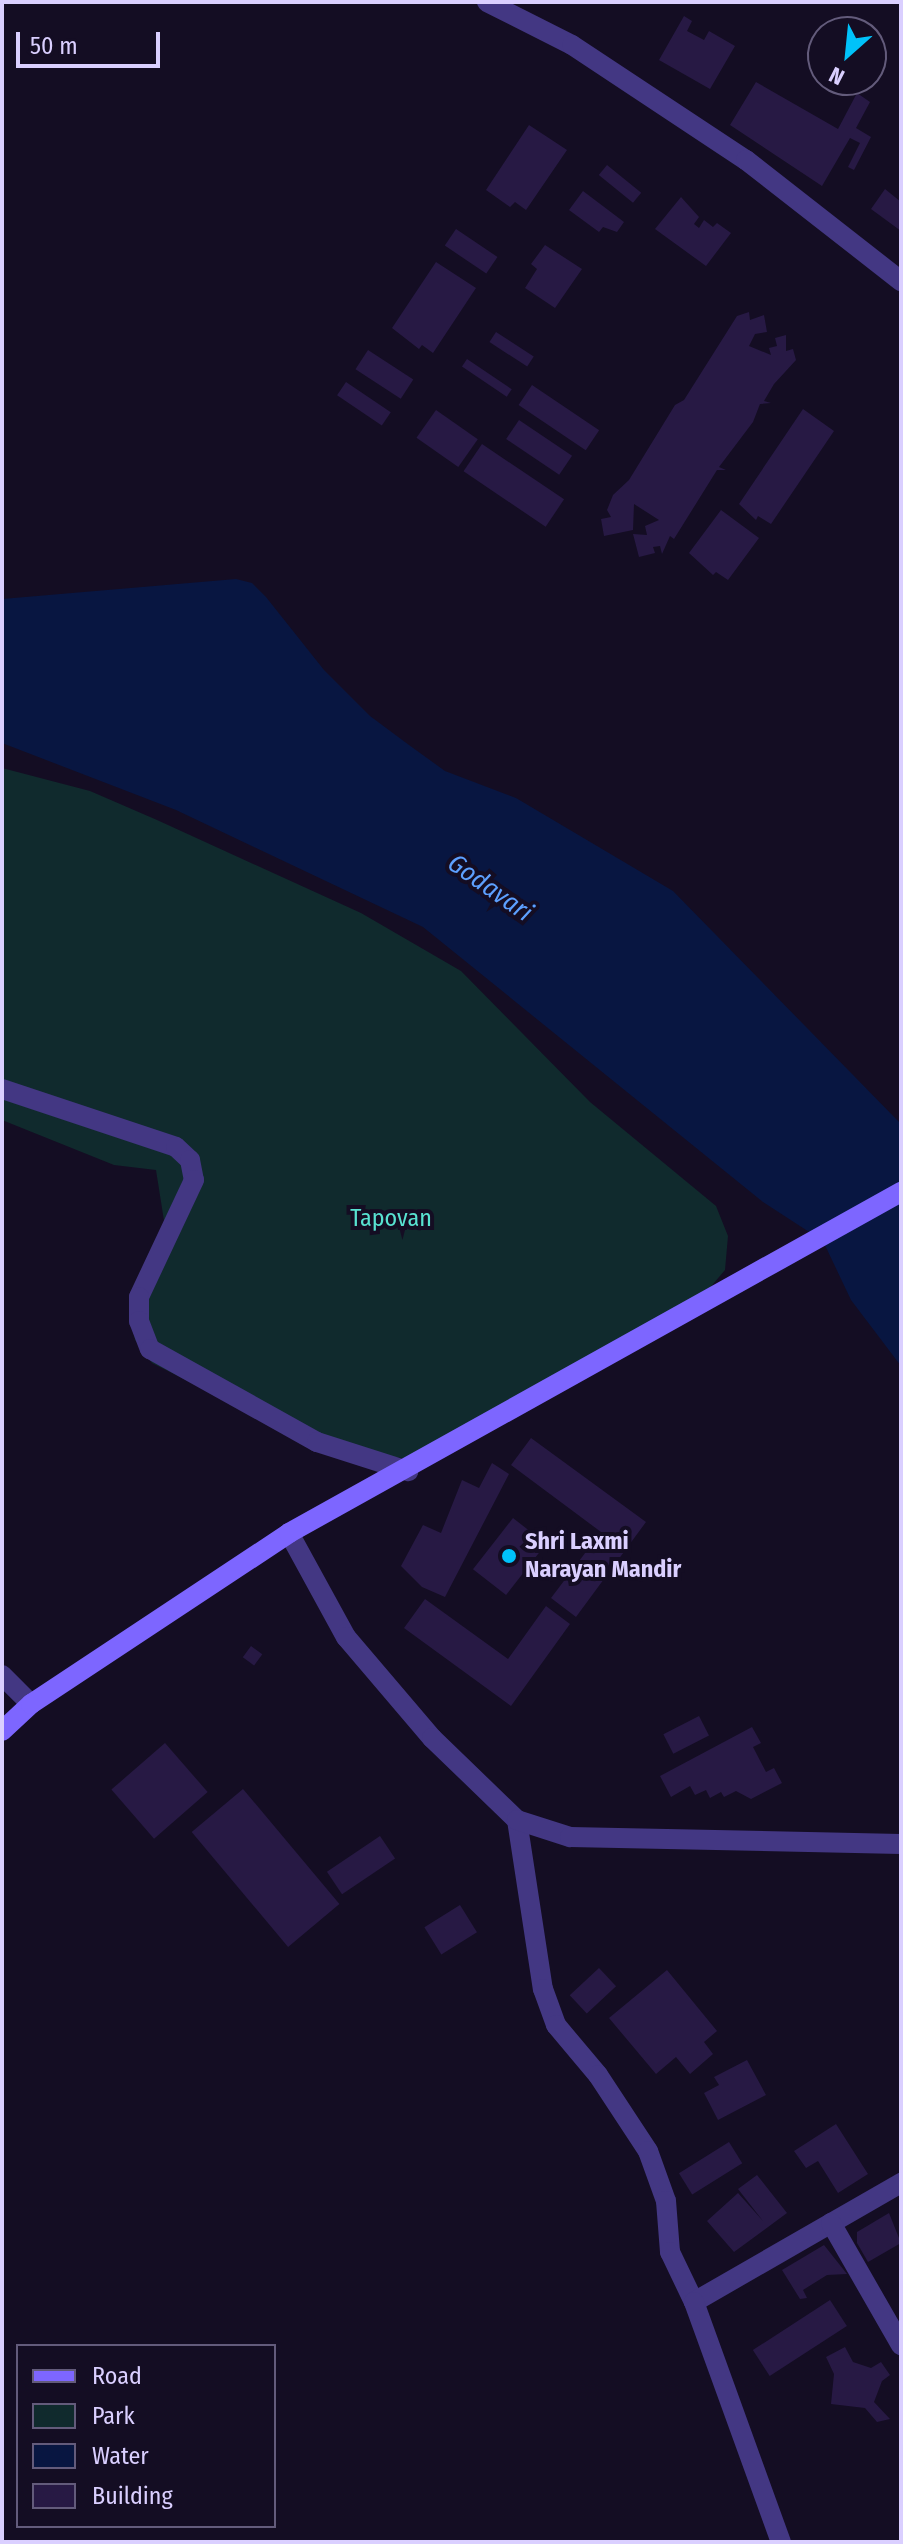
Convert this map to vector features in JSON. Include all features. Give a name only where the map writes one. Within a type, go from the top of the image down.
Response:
[{"type":"main road","points":[[2,1731],[31,1704],[289,1533],[408,1471],[901,1192]]},
{"type":"street","points":[[487,2],[572,45],[734,151],[901,281]]},
{"type":"street","points":[[2,1089],[176,1147],[190,1160],[194,1180],[139,1297],[139,1321],[150,1349],[317,1442],[408,1471]]},
{"type":"street","points":[[289,1533],[346,1637],[432,1738],[517,1820],[570,1837],[901,1844]]},
{"type":"street","points":[[2,1675],[31,1704]]},
{"type":"street","points":[[517,1820],[543,1989],[556,2025],[598,2075],[648,2151],[666,2201],[670,2252],[694,2302],[781,2542]]},
{"type":"street","points":[[694,2302],[901,2183]]},
{"type":"street","points":[[831,2223],[901,2345]]},
{"type":"green space","name":"Tapovan","points":[[2,768],[90,791],[157,820],[361,913],[461,971],[590,1102],[716,1206],[728,1236],[725,1270],[702,1297],[421,1460],[374,1455],[214,1394],[152,1363],[135,1340],[132,1321],[168,1246],[156,1170],[114,1165],[2,1120]]},
{"type":"water","name":"Godavari","points":[[236,579],[252,583],[266,597],[324,670],[370,716],[445,771],[516,798],[673,891],[901,1124],[901,1366],[851,1300],[823,1241],[763,1202],[423,927],[176,810],[2,743],[2,599]]},
{"type":"building","points":[[684,16],[692,21],[687,31],[704,40],[709,31],[735,46],[710,89],[659,60]]},
{"type":"building","points":[[756,82],[838,129],[855,96],[870,102],[856,128],[871,137],[854,170],[848,167],[860,143],[850,138],[822,186],[730,125]]},
{"type":"building","points":[[529,125],[567,150],[526,210],[515,202],[510,207],[486,190]]},
{"type":"building","points":[[607,165],[641,193],[633,203],[599,175]]},
{"type":"building","points":[[885,189],[901,202],[901,231],[871,209]]},
{"type":"building","points":[[583,191],[624,222],[617,232],[603,227],[599,232],[569,210]]},
{"type":"building","points":[[681,197],[699,217],[694,224],[699,228],[704,220],[713,227],[717,223],[731,233],[706,266],[655,229]]},
{"type":"building","points":[[456,229],[497,257],[486,274],[445,246]]},
{"type":"building","points":[[545,245],[582,269],[555,308],[525,288],[537,269],[531,264]]},
{"type":"building","points":[[436,262],[476,288],[433,353],[422,345],[419,349],[392,328]]},
{"type":"building","points":[[749,312],[750,320],[764,315],[767,332],[755,334],[749,346],[771,355],[769,348],[777,346],[775,338],[786,335],[786,351],[793,349],[796,360],[774,384],[764,401],[771,403],[760,404],[753,422],[719,467],[726,470],[717,470],[674,539],[670,536],[662,554],[660,546],[653,547],[655,553],[639,557],[633,534],[647,535],[645,526],[659,520],[634,504],[633,530],[604,536],[601,519],[611,517],[607,510],[613,495],[629,480],[675,405],[684,400],[737,316]]},
{"type":"building","points":[[496,332],[534,357],[527,367],[489,342]]},
{"type":"building","points":[[368,350],[413,379],[401,399],[355,369]]},
{"type":"building","points":[[467,359],[512,389],[507,397],[462,366]]},
{"type":"building","points":[[346,382],[391,412],[382,425],[337,395]]},
{"type":"building","points":[[532,385],[599,430],[586,450],[519,405]]},
{"type":"building","points":[[803,409],[834,431],[771,524],[758,516],[756,520],[739,504]]},
{"type":"building","points":[[436,410],[478,439],[458,467],[416,438]]},
{"type":"building","points":[[519,420],[572,456],[559,475],[506,439]]},
{"type":"building","points":[[482,444],[564,499],[546,527],[464,471]]},
{"type":"building","points":[[721,510],[759,538],[728,580],[716,572],[713,575],[689,553]]},
{"type":"building","points":[[531,1438],[646,1522],[576,1617],[551,1598],[601,1532],[511,1465]]},
{"type":"building","points":[[492,1463],[509,1474],[445,1597],[422,1587],[401,1566],[423,1525],[441,1533],[462,1480],[479,1488]]},
{"type":"building","name":"Shri Laxmi Narayan Mandir","points":[[513,1518],[546,1544],[506,1595],[473,1569]]},
{"type":"building","points":[[425,1599],[508,1659],[546,1606],[570,1624],[511,1706],[404,1628]]},
{"type":"building","points":[[251,1646],[262,1654],[254,1666],[243,1657]]},
{"type":"building","points":[[699,1716],[709,1736],[673,1754],[663,1734]]},
{"type":"building","points":[[752,1727],[761,1743],[753,1747],[766,1772],[774,1768],[782,1783],[751,1799],[736,1791],[724,1797],[721,1792],[710,1798],[706,1790],[695,1795],[690,1786],[671,1797],[660,1776]]},
{"type":"building","points":[[165,1743],[208,1792],[154,1839],[111,1790]]},
{"type":"building","points":[[243,1789],[339,1904],[288,1947],[192,1832]]},
{"type":"building","points":[[380,1836],[395,1858],[342,1894],[327,1872]]},
{"type":"building","points":[[460,1905],[477,1932],[441,1954],[424,1927]]},
{"type":"building","points":[[599,1968],[616,1986],[587,2014],[570,1995]]},
{"type":"building","points":[[667,1970],[717,2031],[704,2042],[713,2054],[690,2074],[676,2057],[656,2074],[609,2018]]},
{"type":"building","points":[[747,2060],[766,2095],[718,2120],[704,2093],[719,2085],[714,2077]]},
{"type":"building","points":[[836,2124],[868,2174],[838,2193],[818,2161],[806,2168],[794,2151]]},
{"type":"building","points":[[729,2142],[742,2163],[692,2194],[679,2173]]},
{"type":"building","points":[[757,2175],[787,2213],[734,2252],[707,2221],[738,2193],[763,2221],[738,2189]]},
{"type":"building","points":[[889,2213],[901,2243],[868,2262],[857,2243],[857,2232]]},
{"type":"building","points":[[824,2245],[847,2274],[827,2275],[803,2290],[807,2298],[800,2299],[782,2270]]},
{"type":"building","points":[[830,2300],[847,2326],[770,2376],[753,2350]]},
{"type":"building","points":[[845,2347],[853,2362],[871,2368],[881,2362],[890,2375],[882,2381],[874,2402],[890,2419],[877,2422],[865,2408],[831,2404],[834,2374],[826,2357]]},
{"type":"place","name":"Shri Laxmi Narayan Mandir","points":[[509,1556]]}]
